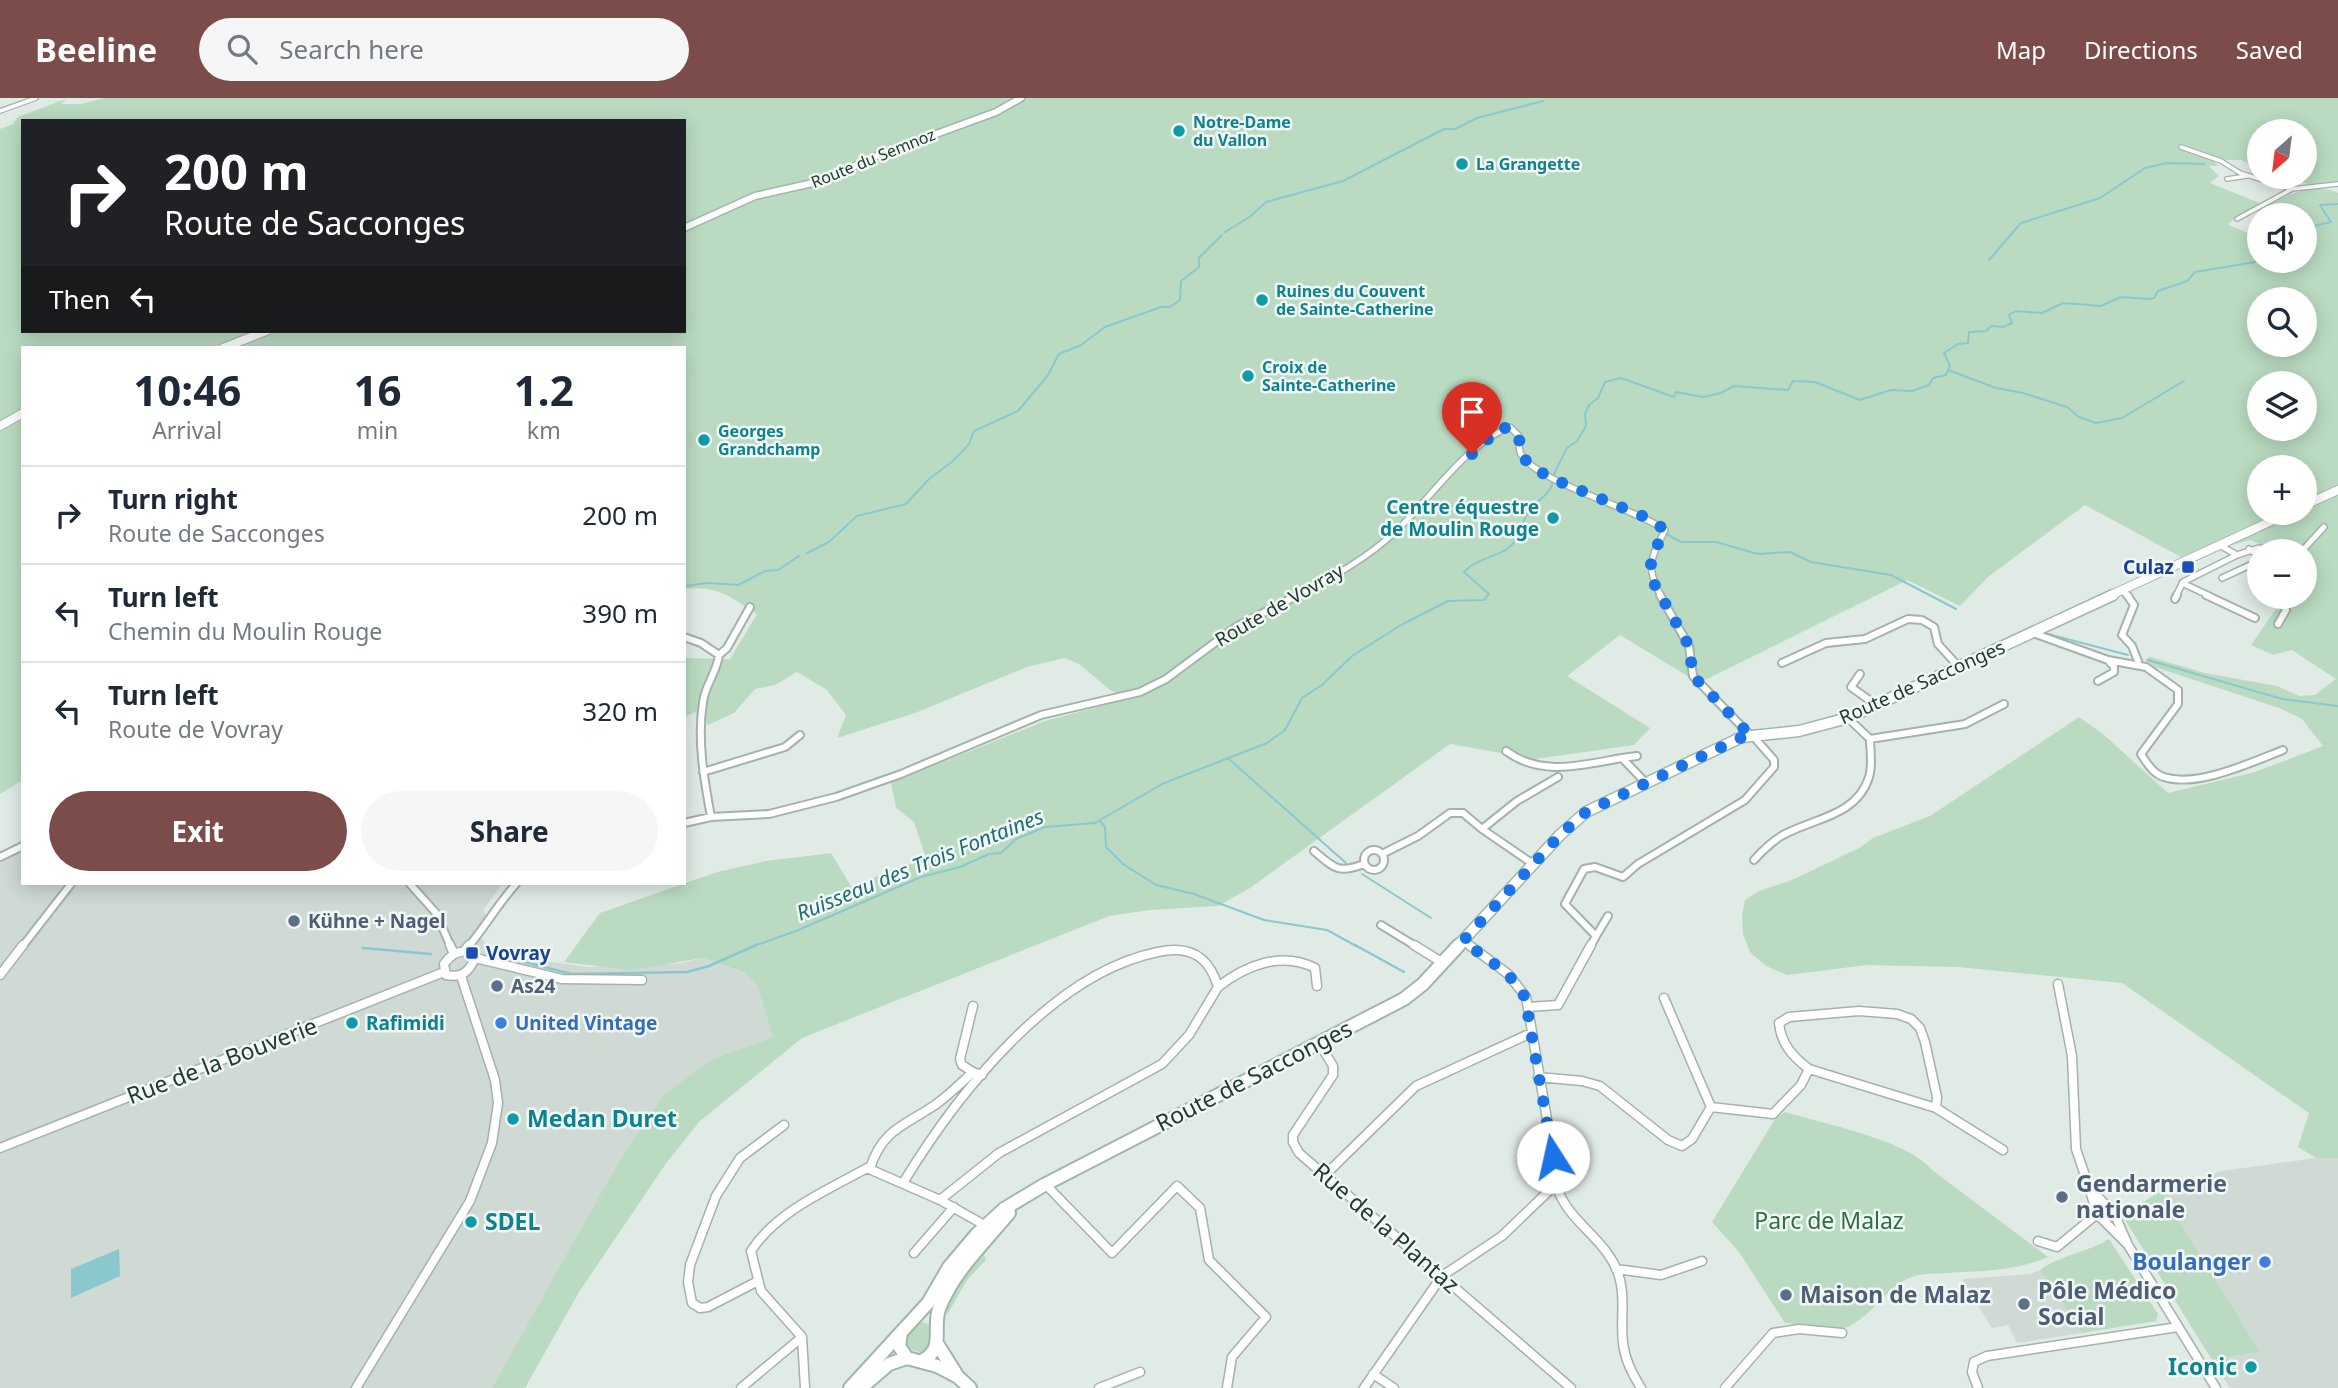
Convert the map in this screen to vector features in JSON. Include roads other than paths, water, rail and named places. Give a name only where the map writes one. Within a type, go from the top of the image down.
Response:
[{"type":"street","points":[[0,111],[35,98]]},
{"type":"street","name":"Route du Semnoz","points":[[686,227],[755,196],[826,180],[864,161],[996,112],[1021,98]]},
{"type":"street","points":[[2181,147],[2212,156],[2247,174]]},
{"type":"street","points":[[2227,179],[2247,175]]},
{"type":"street","points":[[2317,186],[2338,184]]},
{"type":"street","points":[[2237,219],[2292,189]]},
{"type":"street","points":[[228,346],[261,333]]},
{"type":"street","points":[[0,426],[21,414]]},
{"type":"street","name":"Route de Vovray","points":[[711,817],[767,814],[885,782],[1042,714],[1138,692],[1163,682],[1233,628],[1275,603],[1298,596],[1323,583],[1367,555],[1396,531],[1500,428],[1516,431],[1520,452],[1527,462],[1551,478],[1650,519],[1665,530],[1651,558],[1651,578],[1689,646],[1693,676],[1752,736]]},
{"type":"street","points":[[2317,500],[2338,490]]},
{"type":"street","name":"Route de Sacconges","points":[[850,1388],[928,1303],[949,1267],[1018,1204],[1053,1183],[1404,999],[1423,984],[1566,829],[1586,812],[1740,738],[1799,731],[1848,718],[2263,525]]},
{"type":"street","points":[[2313,539],[2324,527]]},
{"type":"street","points":[[2223,547],[2237,555]]},
{"type":"street","points":[[2175,599],[2182,583],[2247,550]]},
{"type":"street","points":[[2222,578],[2247,564]]},
{"type":"street","points":[[2182,583],[2255,618]]},
{"type":"street","points":[[2121,591],[2129,596],[2134,605],[2122,635],[2132,646],[2138,662]]},
{"type":"street","points":[[686,823],[711,817],[703,772],[703,701],[719,655],[727,648],[750,607]]},
{"type":"street","points":[[2278,624],[2286,609]]},
{"type":"street","points":[[1782,663],[1826,643],[1865,639],[1912,618],[1926,621],[1934,627],[1938,644],[1958,666]]},
{"type":"street","points":[[2031,632],[2108,660],[2138,662],[2162,676],[2178,690],[2178,704],[2141,754],[2147,766],[2163,777],[2182,780],[2238,768],[2283,750]]},
{"type":"street","points":[[686,638],[701,643],[719,655]]},
{"type":"street","points":[[2098,681],[2114,672],[2114,667],[2108,660]]},
{"type":"street","points":[[1860,674],[1851,687],[1876,705]]},
{"type":"street","points":[[1870,739],[1965,724],[2004,704]]},
{"type":"street","points":[[1754,860],[1779,835],[1840,813],[1860,798],[1868,780],[1870,739],[1848,718]]},
{"type":"street","points":[[703,772],[785,747],[800,736]]},
{"type":"street","points":[[1596,936],[1565,904],[1584,869],[1595,867],[1623,877],[1638,864],[1745,800],[1774,766],[1774,760],[1752,736]]},
{"type":"street","points":[[1506,751],[1517,760],[1544,767],[1637,756]]},
{"type":"street","points":[[1622,758],[1645,782]]},
{"type":"street","points":[[1482,829],[1517,801],[1558,777]]},
{"type":"street","points":[[1364,864],[1363,856],[1367,852],[1382,854],[1418,836],[1450,813],[1463,813],[1533,864]]},
{"type":"street","points":[[0,857],[21,847]]},
{"type":"street","points":[[1314,850],[1338,871],[1348,871],[1364,864],[1379,869],[1385,863],[1382,854]]},
{"type":"street","points":[[0,975],[70,885]]},
{"type":"street","points":[[411,885],[436,913],[454,954]]},
{"type":"street","points":[[464,951],[485,927],[499,902],[515,885]]},
{"type":"street","points":[[1528,1007],[1558,1005],[1608,916]]},
{"type":"street","points":[[1381,925],[1443,962]]},
{"type":"street","points":[[1463,941],[1517,982],[1528,1007],[1557,1183],[1570,1215],[1602,1248],[1616,1269],[1621,1290],[1622,1347],[1631,1373],[1641,1388]]},
{"type":"street","points":[[805,1388],[802,1338],[799,1331],[766,1298],[758,1281],[751,1251],[760,1237],[786,1214],[870,1168],[874,1155],[889,1130],[934,1105],[977,1073],[1062,994],[1117,963],[1148,953],[1186,948],[1206,959],[1216,976],[1218,988]]},
{"type":"street","points":[[475,958],[473,966],[461,976],[449,976],[444,972],[446,960],[464,951],[472,953],[475,958],[576,981],[642,980]]},
{"type":"street","points":[[940,1200],[999,1153],[1146,1075],[1161,1064],[1189,1035],[1218,988],[1245,970],[1282,961],[1301,962],[1315,968],[1317,986]]},
{"type":"street","name":"Rue de la Bouverie","points":[[0,1148],[444,972]]},
{"type":"street","points":[[356,1388],[470,1201],[492,1143],[498,1102],[495,1080],[461,976]]},
{"type":"street","points":[[2058,984],[2072,1056],[2076,1149],[2097,1214],[2128,1245]]},
{"type":"street","points":[[1664,998],[1712,1107]]},
{"type":"street","points":[[973,1006],[960,1059],[962,1065],[977,1073]]},
{"type":"street","points":[[1936,1108],[1937,1097],[1920,1028],[1907,1015],[1875,1011],[1789,1017],[1779,1023],[1779,1035],[1793,1057],[1809,1069],[1936,1108],[2003,1150]]},
{"type":"street","points":[[1325,1175],[1416,1086],[1531,1033]]},
{"type":"street","name":"Rue de la Plantaz","points":[[1318,1043],[1333,1066],[1333,1075],[1296,1129],[1293,1142],[1300,1153],[1571,1388]]},
{"type":"street","points":[[1712,1107],[1773,1114],[1801,1085],[1809,1069]]},
{"type":"street","points":[[903,1183],[931,1136],[977,1073]]},
{"type":"street","points":[[1538,1077],[1582,1081],[1600,1086],[1668,1140],[1682,1146],[1692,1139],[1712,1107]]},
{"type":"street","points":[[758,1281],[708,1307],[700,1308],[692,1303],[687,1275],[722,1182],[731,1168],[784,1125]]},
{"type":"street","points":[[870,1168],[992,1225]]},
{"type":"street","points":[[1053,1183],[1112,1253],[1177,1186],[1200,1208],[1209,1260],[1266,1317],[1232,1357],[1227,1388]]},
{"type":"street","points":[[1364,1388],[1442,1276],[1502,1236],[1557,1183]]},
{"type":"street","points":[[2089,1188],[2115,1215],[2128,1245],[2216,1388]]},
{"type":"street","points":[[914,1253],[954,1207]]},
{"type":"street","points":[[2038,1241],[2057,1247],[2097,1214]]},
{"type":"street","name":"Route de Sacconges","points":[[937,1326],[940,1303],[948,1286],[984,1241],[992,1225]]},
{"type":"street","points":[[1616,1269],[1661,1275],[1702,1261]]},
{"type":"street","points":[[862,1388],[889,1364],[914,1359],[928,1358],[939,1345],[940,1335],[937,1326],[926,1318],[906,1325],[899,1346],[914,1359],[958,1377]]},
{"type":"street","points":[[1978,1388],[1972,1368],[1974,1362],[1987,1356],[2178,1327]]},
{"type":"street","points":[[1725,1388],[1773,1334],[1799,1329],[1842,1333]]},
{"type":"street","points":[[741,1388],[802,1338]]},
{"type":"street","points":[[939,1345],[958,1377],[970,1388]]},
{"type":"street","points":[[1099,1388],[1140,1372]]},
{"type":"street","points":[[1373,1374],[1394,1388]]},
{"type":"water","points":[[119,1249],[120,1276],[71,1298],[71,1269]]},
{"type":"waterway","points":[[1225,232],[1251,216],[1266,202],[1343,181],[1444,129],[1455,129],[1477,118],[1543,101]]},
{"type":"waterway","points":[[1989,260],[2021,223],[2100,198],[2145,168],[2167,163],[2204,164]]},
{"type":"waterway","name":"Ruisseau des Trois Fontaines","points":[[2317,225],[2331,222],[2320,205],[2338,204]]},
{"type":"waterway","points":[[807,553],[829,542],[857,516],[906,504],[929,479],[953,461],[969,444],[974,431],[1018,411],[1048,375],[1059,354],[1081,345],[1105,327],[1161,307],[1170,307],[1180,300],[1181,281],[1199,267],[1199,258],[1222,235]]},
{"type":"waterway","name":"Ruisseau des Trois Fontaines","points":[[1948,370],[1950,366],[1944,353],[1958,344],[1968,343],[1969,332],[1986,331],[1991,326],[2003,327],[2012,323],[2009,315],[2016,311],[2042,313],[2063,303],[2101,306],[2121,297],[2150,299],[2154,298],[2158,291],[2187,281],[2195,272],[2247,263]]},
{"type":"waterway","name":"Ruisseau des Trois Fontaines","points":[[1553,476],[1567,448],[1577,441],[1586,426],[1585,414],[1589,405],[1598,398],[1605,382],[1621,378],[1674,397],[1676,392],[1703,397],[1721,393],[1734,386],[1788,390],[1793,381],[1815,382],[1860,400],[1891,390],[1912,391],[1929,385],[1933,378],[1946,375],[1948,370]]},
{"type":"waterway","points":[[1948,370],[1996,388],[2023,393],[2067,407],[2079,417],[2096,423],[2122,418],[2184,381]]},
{"type":"waterway","name":"Ruisseau des Trois Fontaines","points":[[754,946],[796,931],[921,877],[960,867],[989,854],[1001,853],[1016,839],[1045,827],[1095,823],[1162,784],[1267,743],[1285,730],[1302,698],[1322,685],[1352,656],[1401,625],[1448,601],[1484,600],[1489,594],[1464,572],[1512,545],[1529,511],[1549,491],[1553,482]]},
{"type":"waterway","points":[[1668,535],[1681,542],[1716,542],[1758,554],[1790,552],[1811,562],[1891,575],[1956,609]]},
{"type":"waterway","points":[[686,586],[709,583],[738,585],[765,571],[778,570],[799,556]]},
{"type":"waterway","points":[[2048,634],[2128,655]]},
{"type":"waterway","points":[[2148,660],[2282,699],[2338,706]]},
{"type":"waterway","points":[[1229,759],[1346,863]]},
{"type":"waterway","points":[[1100,821],[1105,827],[1106,847],[1123,864],[1156,885],[1194,894],[1264,920],[1327,930],[1358,947]]},
{"type":"waterway","points":[[1362,874],[1431,918]]},
{"type":"waterway","points":[[1355,945],[1404,972]]},
{"type":"waterway","name":"Ruisseau des Trois Fontaines","points":[[524,962],[572,974],[687,972],[709,966],[754,946]]},
{"type":"waterway","points":[[363,948],[431,954]]},
{"type":"place","name":"Notre-Dame du Vallon","points":[[1179,131]]},
{"type":"place","name":"La Grangette","points":[[1462,164]]},
{"type":"place","name":"Ruines du Couvent de Sainte-Catherine","points":[[1262,300]]},
{"type":"place","name":"Croix de Sainte-Catherine","points":[[1248,376]]},
{"type":"place","name":"Georges Grandchamp","points":[[704,440]]},
{"type":"place","name":"Centre équestre de Moulin Rouge","points":[[1553,518]]},
{"type":"place","name":"Culaz","points":[[2188,567]]},
{"type":"place","name":"Kühne + Nagel","points":[[294,921]]},
{"type":"place","name":"Vovray","points":[[472,953]]},
{"type":"place","name":"As24","points":[[497,986]]},
{"type":"place","name":"Rafimidi","points":[[352,1023]]},
{"type":"place","name":"United Vintage","points":[[501,1023]]},
{"type":"place","name":"Medan Duret","points":[[513,1119]]},
{"type":"place","name":"Gendarmerie nationale","points":[[2062,1197]]},
{"type":"place","name":"SDEL","points":[[471,1222]]},
{"type":"place","name":"Boulanger","points":[[2265,1262]]},
{"type":"place","name":"Maison de Malaz","points":[[1786,1295]]},
{"type":"place","name":"Pôle Médico Social","points":[[2024,1304]]},
{"type":"place","name":"Iconic","points":[[2251,1367]]},
{"type":"park label","name":"Parc de Malaz","points":[[1829,1221]]}]
